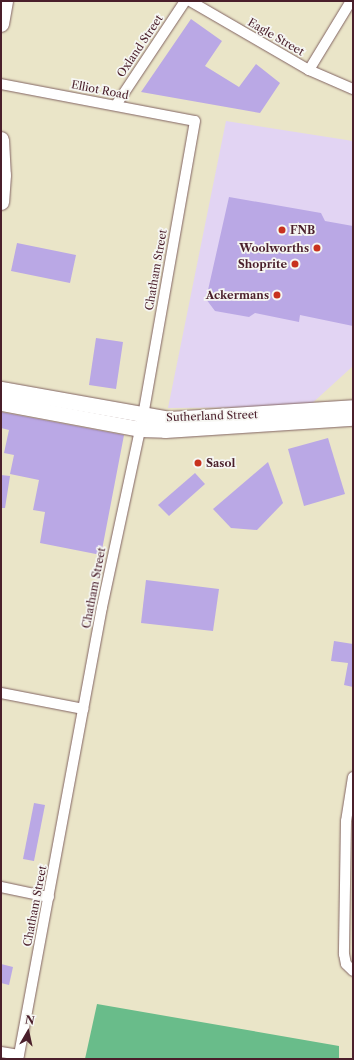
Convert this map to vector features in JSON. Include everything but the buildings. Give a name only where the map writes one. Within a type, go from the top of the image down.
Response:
[{"type":"highway","points":[[1,24],[5,1]]},
{"type":"highway","points":[[1,140],[3,170],[1,202]]},
{"type":"main road","name":"Sutherland Street","points":[[1,389],[141,422],[353,407]]},
{"type":"main road","name":"Sutherland Street","points":[[1,403],[141,422],[187,430],[353,418]]},
{"type":"street","name":"Oxland Street","points":[[116,105],[185,1]]},
{"type":"street","name":"Eagle Street","points":[[190,1],[309,70],[353,89]]},
{"type":"street","points":[[309,70],[351,1]]},
{"type":"street","name":"Elliot Road","points":[[1,84],[195,121]]},
{"type":"street","name":"Chatham Street","points":[[19,1057],[83,709],[141,422],[195,121]]},
{"type":"street","points":[[1,693],[83,709]]},
{"type":"street","points":[[353,777],[346,820],[344,954],[346,964],[353,972]]},
{"type":"street","points":[[1,887],[49,897]]},
{"type":"street","points":[[1,1052],[19,1057]]},
{"type":"shaded area","points":[[226,121],[353,141],[353,366],[308,407],[168,408]]},
{"type":"green space","points":[[97,1004],[339,1046],[339,1059],[85,1059]]},
{"type":"place","name":"FNB","points":[[282,230]]},
{"type":"place","name":"Woolworths","points":[[317,248]]},
{"type":"place","name":"Shoprite","points":[[295,264]]},
{"type":"place","name":"Ackermans","points":[[277,295]]},
{"type":"place","name":"Sasol","points":[[198,463]]}]
